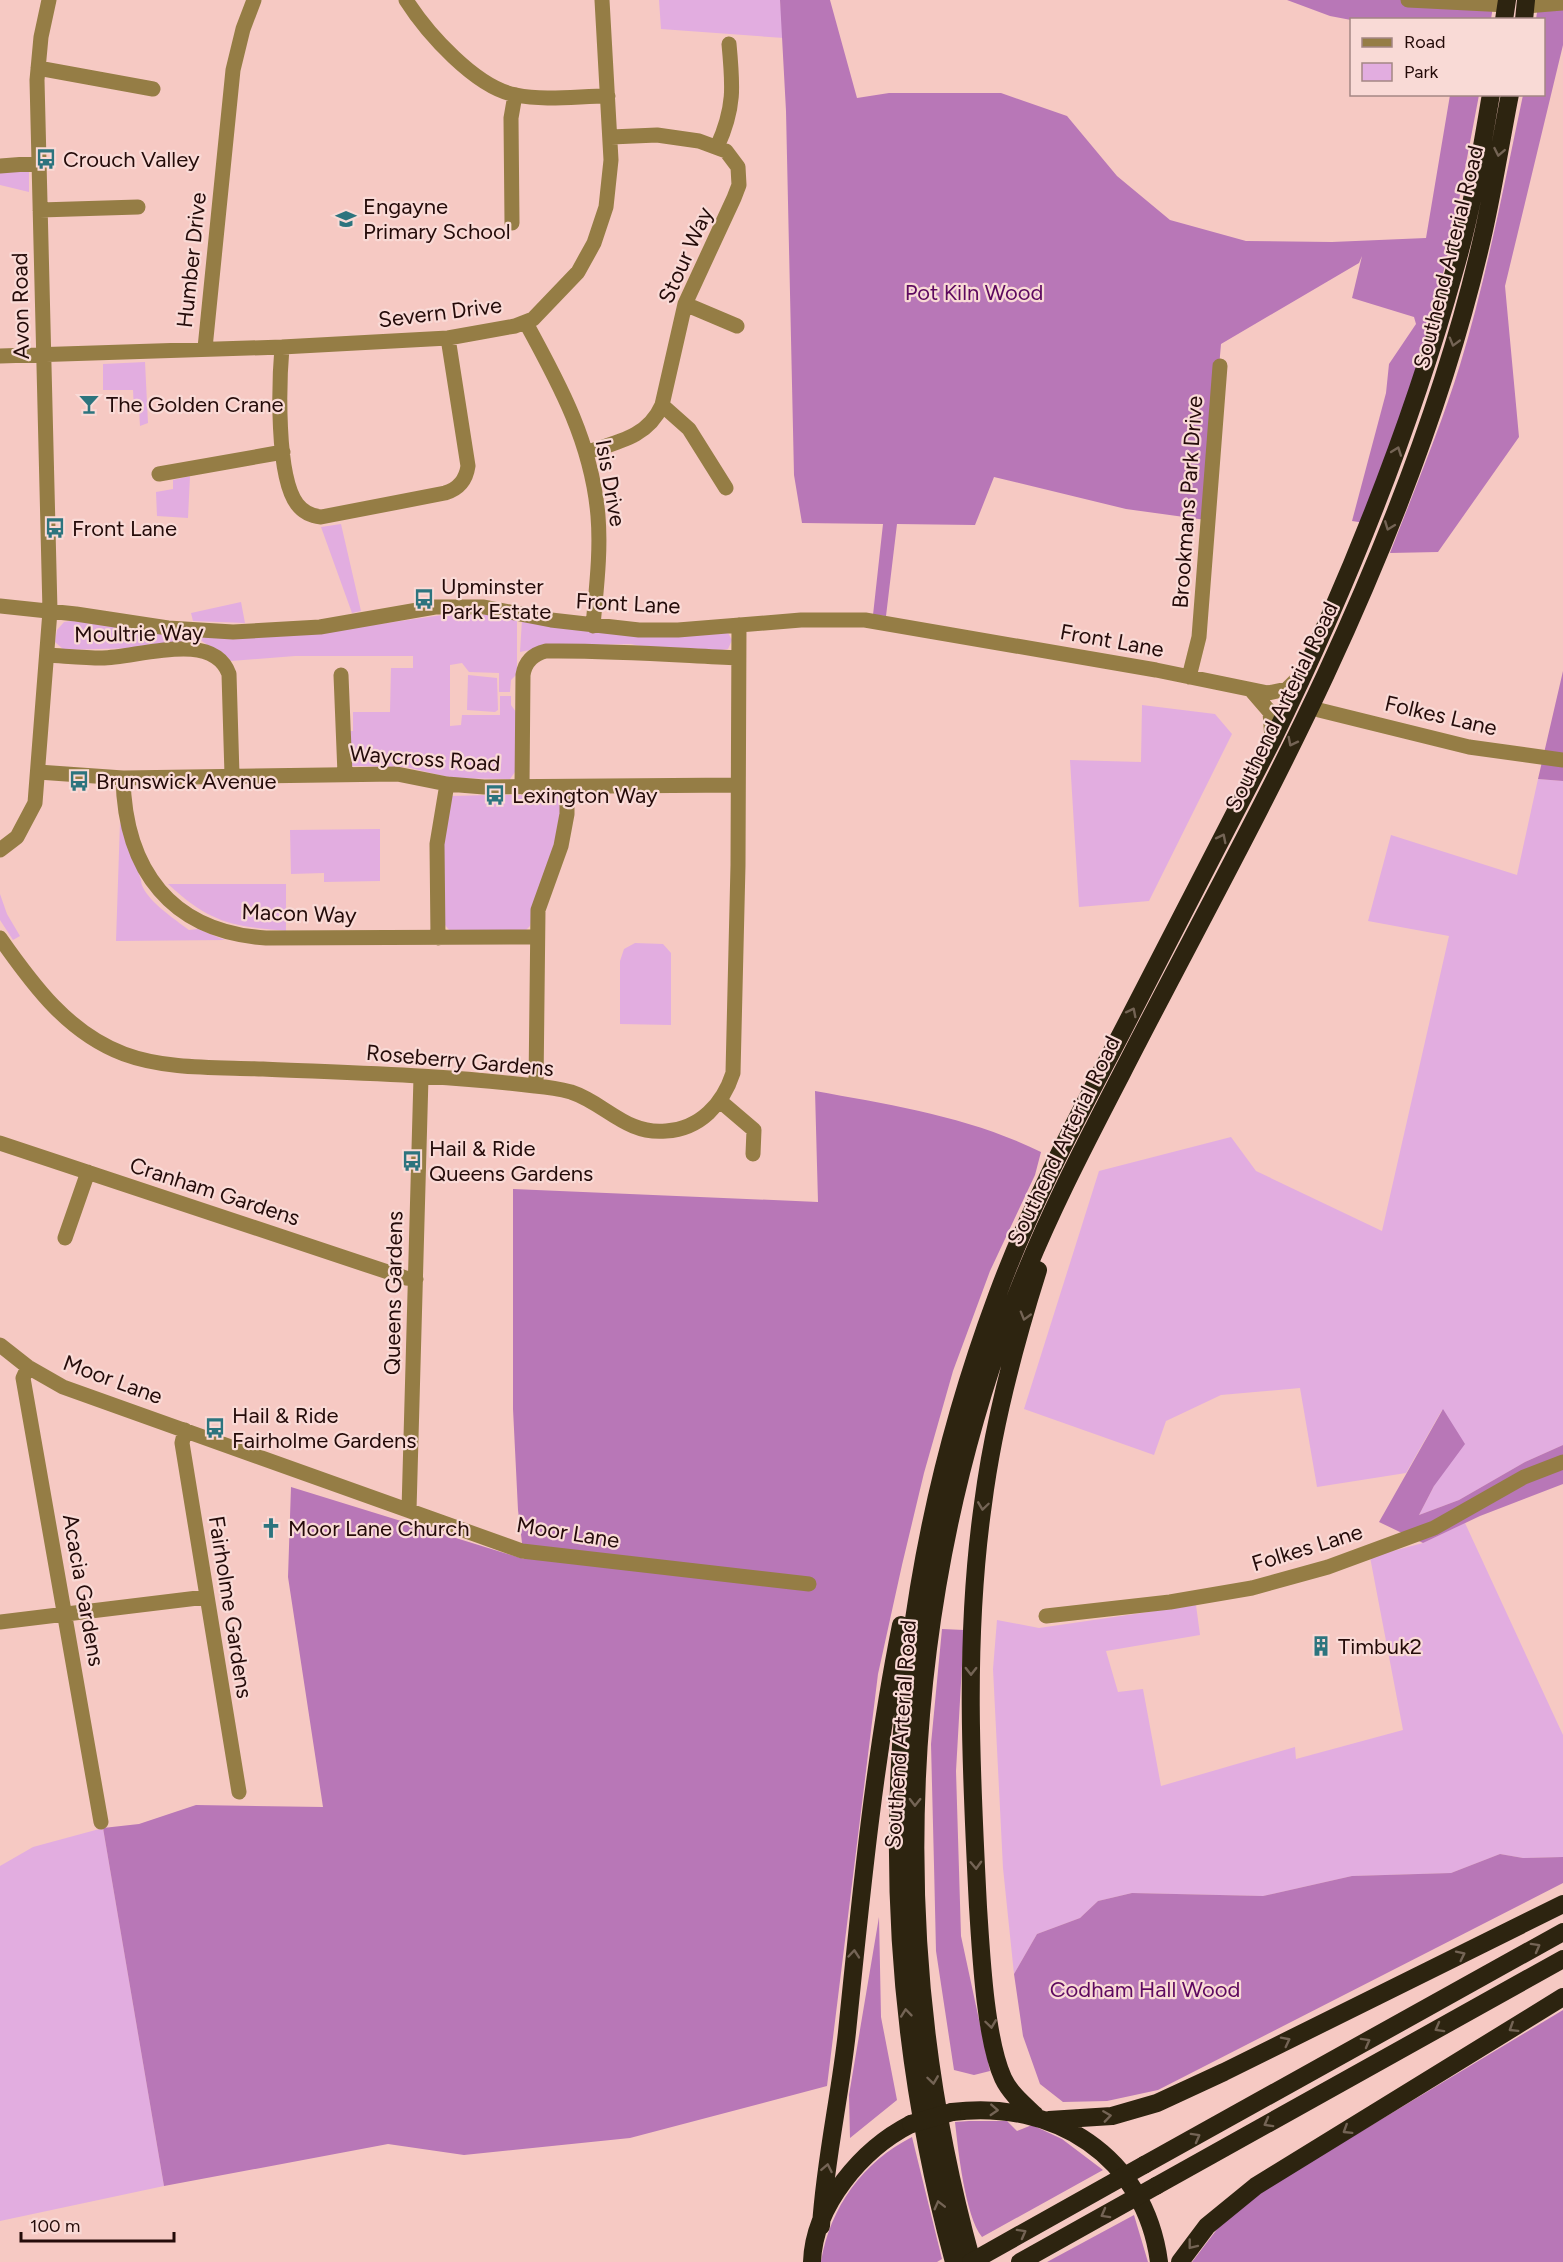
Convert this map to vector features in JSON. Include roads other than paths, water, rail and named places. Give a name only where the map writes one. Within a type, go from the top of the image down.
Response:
[{"type":"highway","name":"Southend Arterial Road","points":[[954,2262],[925,2141],[909,2042],[899,1939],[897,1789],[910,1637],[927,1536],[951,1437],[997,1295],[1060,1152],[1272,741],[1309,664],[1362,542],[1410,415],[1455,271],[1491,96]]},
{"type":"highway","name":"Southend Arterial Road","points":[[972,2262],[943,2138],[921,1989],[914,1840],[922,1690],[945,1540],[980,1403],[1021,1284],[1077,1161],[1311,705],[1380,549],[1427,426],[1448,362],[1484,231],[1510,96]]},
{"type":"highway","points":[[1077,1161],[1032,1291],[1004,1395],[983,1502],[972,1612],[971,1723],[977,1893],[984,1980],[995,2054],[1004,2079],[1020,2102],[1102,2153],[1127,2178],[1146,2214],[1159,2262]]},
{"type":"highway","points":[[821,2226],[823,2189],[847,2033],[868,1825],[890,1678],[928,1484],[959,1387],[997,1295]]},
{"type":"highway","points":[[811,2261],[821,2226],[843,2181],[855,2165],[881,2141],[910,2124],[952,2112],[994,2109],[1042,2117],[1112,2116],[1157,2103],[1563,1904]]},
{"type":"highway","points":[[972,2262],[1563,1932]]},
{"type":"highway","points":[[1020,2262],[1563,1959]]},
{"type":"highway","points":[[1180,2262],[1207,2226],[1256,2186],[1563,1997]]},
{"type":"street","name":"Avon Road","points":[[49,0],[38,68],[50,611]]},
{"type":"street","name":"Humber Drive","points":[[205,348],[233,70],[243,28],[254,0]]},
{"type":"street","points":[[405,0],[448,51],[477,75],[515,95],[608,96]]},
{"type":"street","name":"Severn Drive","points":[[0,356],[282,347],[448,338],[526,323],[540,314],[570,282],[594,243],[606,207],[611,137],[602,0]]},
{"type":"street","points":[[1408,0],[1506,8]]},
{"type":"street","points":[[1525,8],[1563,3]]},
{"type":"street","points":[[717,147],[730,115],[732,90],[729,44]]},
{"type":"street","points":[[38,68],[153,89]]},
{"type":"street","points":[[512,223],[511,118],[515,95]]},
{"type":"street","name":"Stour Way","points":[[587,452],[640,433],[656,418],[662,405],[685,304],[739,185],[738,167],[734,158],[717,147],[677,137],[611,137]]},
{"type":"street","points":[[0,166],[39,163]]},
{"type":"street","points":[[40,210],[138,207]]},
{"type":"street","points":[[685,304],[737,326]]},
{"type":"street","name":"Isis Drive","points":[[526,323],[559,384],[587,452],[595,494],[599,538],[593,626]]},
{"type":"street","points":[[282,347],[279,390],[283,452],[292,495],[297,504],[312,516],[321,517],[454,490],[464,480],[468,466],[448,338]]},
{"type":"street","name":"Brookmans Park Drive","points":[[1189,677],[1199,636],[1220,366]]},
{"type":"street","points":[[662,405],[689,429],[726,488]]},
{"type":"street","points":[[159,474],[283,452]]},
{"type":"street","name":"Front Lane","points":[[0,606],[168,628],[233,632],[320,627],[435,607],[484,607],[593,626],[678,630],[801,620],[864,620],[1275,693],[1287,689],[1297,681],[1309,664]]},
{"type":"street","points":[[0,850],[17,837],[35,803],[50,611]]},
{"type":"street","name":"Roseberry Gardens","points":[[0,938],[49,1003],[66,1019],[93,1039],[126,1055],[174,1065],[421,1077],[536,1086],[573,1092],[629,1125],[656,1132],[674,1130],[692,1124],[720,1101],[733,1073],[739,625]]},
{"type":"street","name":"Moultrie Way","points":[[47,655],[104,658],[142,651],[197,650],[217,655],[225,663],[229,674],[232,775]]},
{"type":"street","points":[[522,787],[523,675],[528,662],[536,654],[546,651],[628,650],[738,658]]},
{"type":"street","points":[[341,675],[345,774]]},
{"type":"street","points":[[1251,690],[1259,696],[1270,712],[1272,741]]},
{"type":"street","name":"Folkes Lane","points":[[1311,705],[1319,710],[1470,747],[1563,760]]},
{"type":"street","name":"Waycross Road","points":[[38,772],[123,778],[397,774],[447,784],[522,787],[738,785]]},
{"type":"street","name":"Macon Way","points":[[123,778],[128,822],[141,864],[165,898],[203,924],[233,935],[257,938],[536,938]]},
{"type":"street","points":[[438,938],[438,844],[447,784]]},
{"type":"street","points":[[536,1086],[536,938],[542,893],[565,829],[567,787]]},
{"type":"street","name":"Queens Gardens","points":[[409,1510],[421,1077]]},
{"type":"street","points":[[720,1101],[754,1130],[753,1154]]},
{"type":"street","name":"Cranham Gardens","points":[[0,1143],[406,1278],[416,1279]]},
{"type":"street","points":[[65,1238],[88,1172]]},
{"type":"street","name":"Moor Lane","points":[[0,1345],[28,1367],[63,1387],[522,1551],[809,1584]]},
{"type":"street","name":"Acacia Gardens","points":[[28,1367],[23,1378],[101,1822]]},
{"type":"street","name":"Fairholme Gardens","points":[[186,1430],[182,1443],[239,1792]]},
{"type":"street","name":"Folkes Lane","points":[[1046,1616],[1182,1600],[1252,1588],[1328,1567],[1434,1528],[1524,1477],[1563,1462]]},
{"type":"street","points":[[0,1623],[206,1597]]},
{"type":"place","name":"Crouch Valley","points":[[46,159]]},
{"type":"place","name":"Engayne Primary School","points":[[346,219]]},
{"type":"place","name":"The Golden Crane","points":[[89,404]]},
{"type":"place","name":"Front Lane","points":[[55,528]]},
{"type":"place","name":"Upminster Park Estate","points":[[424,599]]},
{"type":"place","name":"Brunswick Avenue","points":[[79,781]]},
{"type":"place","name":"Lexington Way","points":[[495,795]]},
{"type":"place","name":"Hail & Ride Queens Gardens","points":[[412,1161]]},
{"type":"place","name":"Hail & Ride Fairholme Gardens","points":[[215,1428]]},
{"type":"place","name":"Moor Lane Church","points":[[271,1528]]},
{"type":"place","name":"Timbuk2","points":[[1321,1646]]},
{"type":"park label","name":"Pot Kiln Wood","points":[[974,292]]},
{"type":"park label","name":"Codham Hall Wood","points":[[1145,1989]]}]
